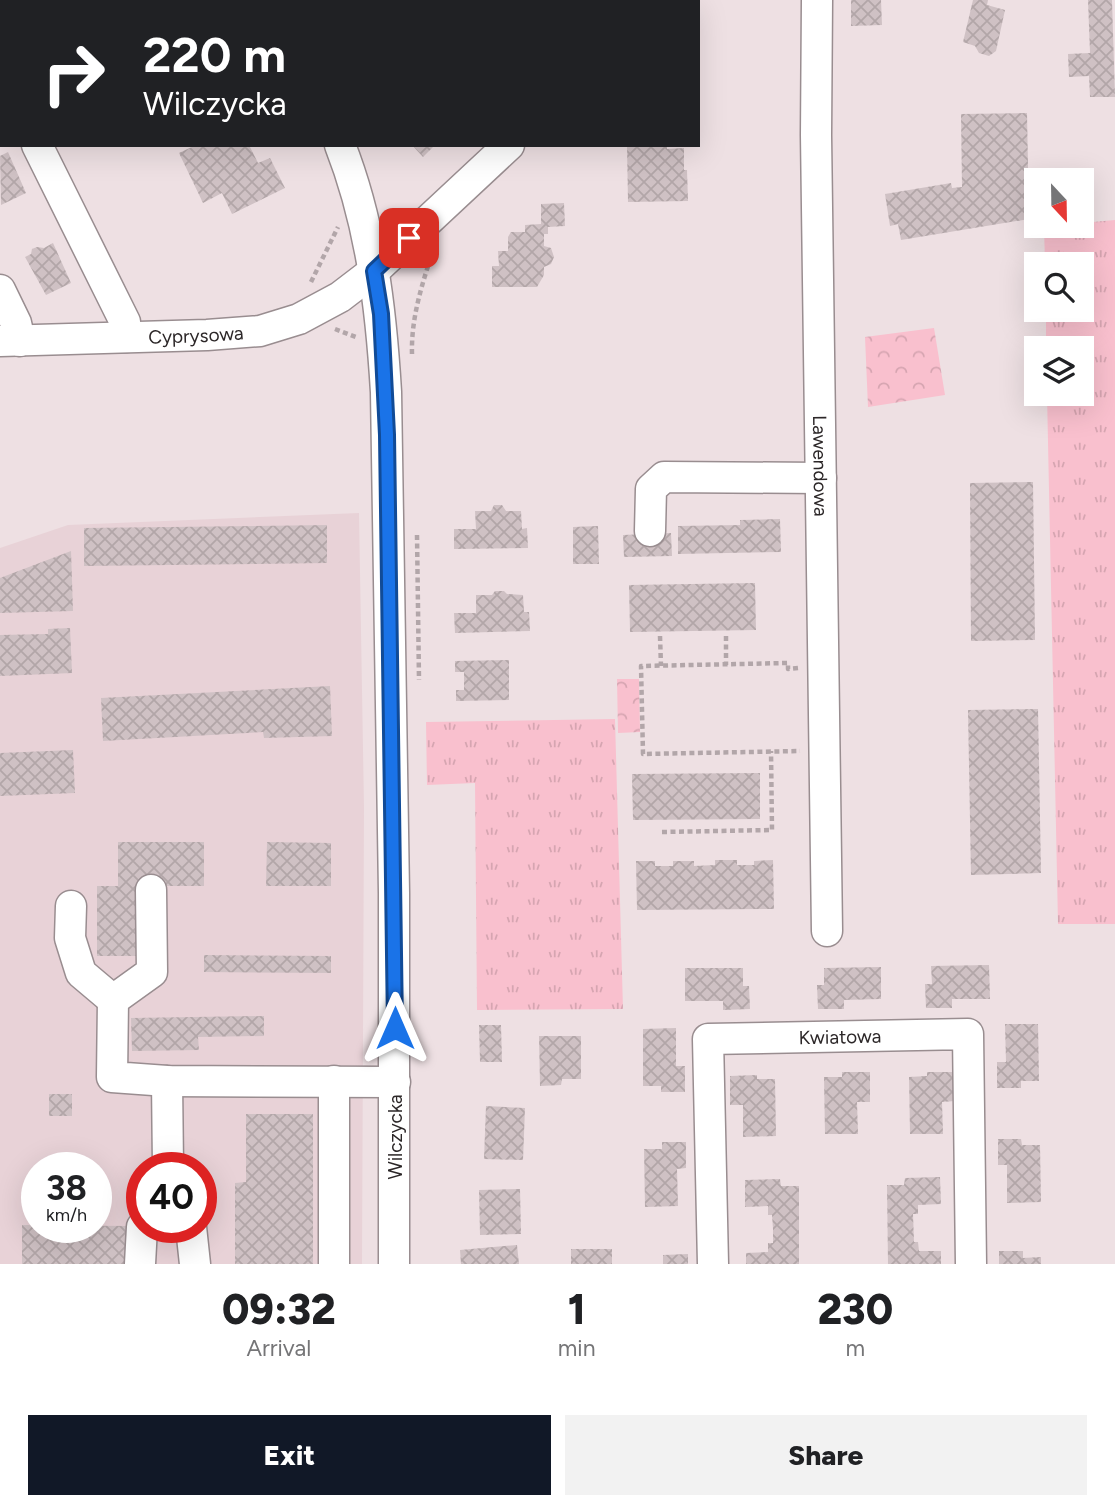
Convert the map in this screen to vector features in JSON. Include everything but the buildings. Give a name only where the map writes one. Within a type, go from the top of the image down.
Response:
[{"type":"street","name":"Lawendowa","points":[[817,0],[827,931]]},
{"type":"street","points":[[38,147],[125,322],[127,337]]},
{"type":"street","name":"Wilczycka","points":[[341,147],[358,201],[374,271],[383,340],[388,456],[394,893],[394,1264]]},
{"type":"street","points":[[374,271],[507,147]]},
{"type":"street","name":"Cyprysowa","points":[[10,341],[207,335],[273,328],[317,310],[340,297],[374,271]]},
{"type":"street","points":[[0,290],[16,323],[10,341]]},
{"type":"street","points":[[650,531],[651,489],[664,477],[821,478]]},
{"type":"street","points":[[113,1000],[152,972],[151,890]]},
{"type":"street","points":[[71,906],[70,939],[81,973],[113,1000]]},
{"type":"street","points":[[113,1000],[112,1077],[167,1081],[395,1082]]},
{"type":"street","name":"Kwiatowa","points":[[713,1264],[709,1039],[968,1034],[971,1264]]},
{"type":"street","points":[[167,1081],[168,1152]]},
{"type":"street","points":[[334,1081],[334,1264]]},
{"type":"street","points":[[140,1264],[141,1243]]},
{"type":"street","points":[[193,1243],[195,1264]]},
{"type":"path","points":[[413,365],[412,327],[433,248]]},
{"type":"path","points":[[417,524],[419,683]]},
{"type":"path","points":[[660,636],[661,666]]},
{"type":"path","points":[[726,636],[726,665]]},
{"type":"path","points":[[824,667],[788,669],[788,663],[641,666],[643,754],[825,751]]},
{"type":"path","points":[[662,832],[772,830],[771,751]]},
{"type":"shaded area","points":[[359,513],[364,808],[362,1264],[0,1264],[0,548],[68,525]]},
{"type":"green space","points":[[1115,220],[1115,924],[1058,924],[1047,406],[1094,406],[1094,336],[1046,336],[1046,322],[1094,322],[1094,252],[1045,252],[1044,238],[1094,238],[1094,222]]},
{"type":"green space","points":[[934,328],[945,395],[868,407],[865,337]]},
{"type":"green space","points":[[617,679],[639,679],[640,732],[618,733]]},
{"type":"green space","points":[[615,719],[623,1009],[477,1010],[475,783],[427,785],[426,722]]},
{"type":"route","points":[[395,1028],[386,392],[381,314],[374,271],[409,238]]}]
